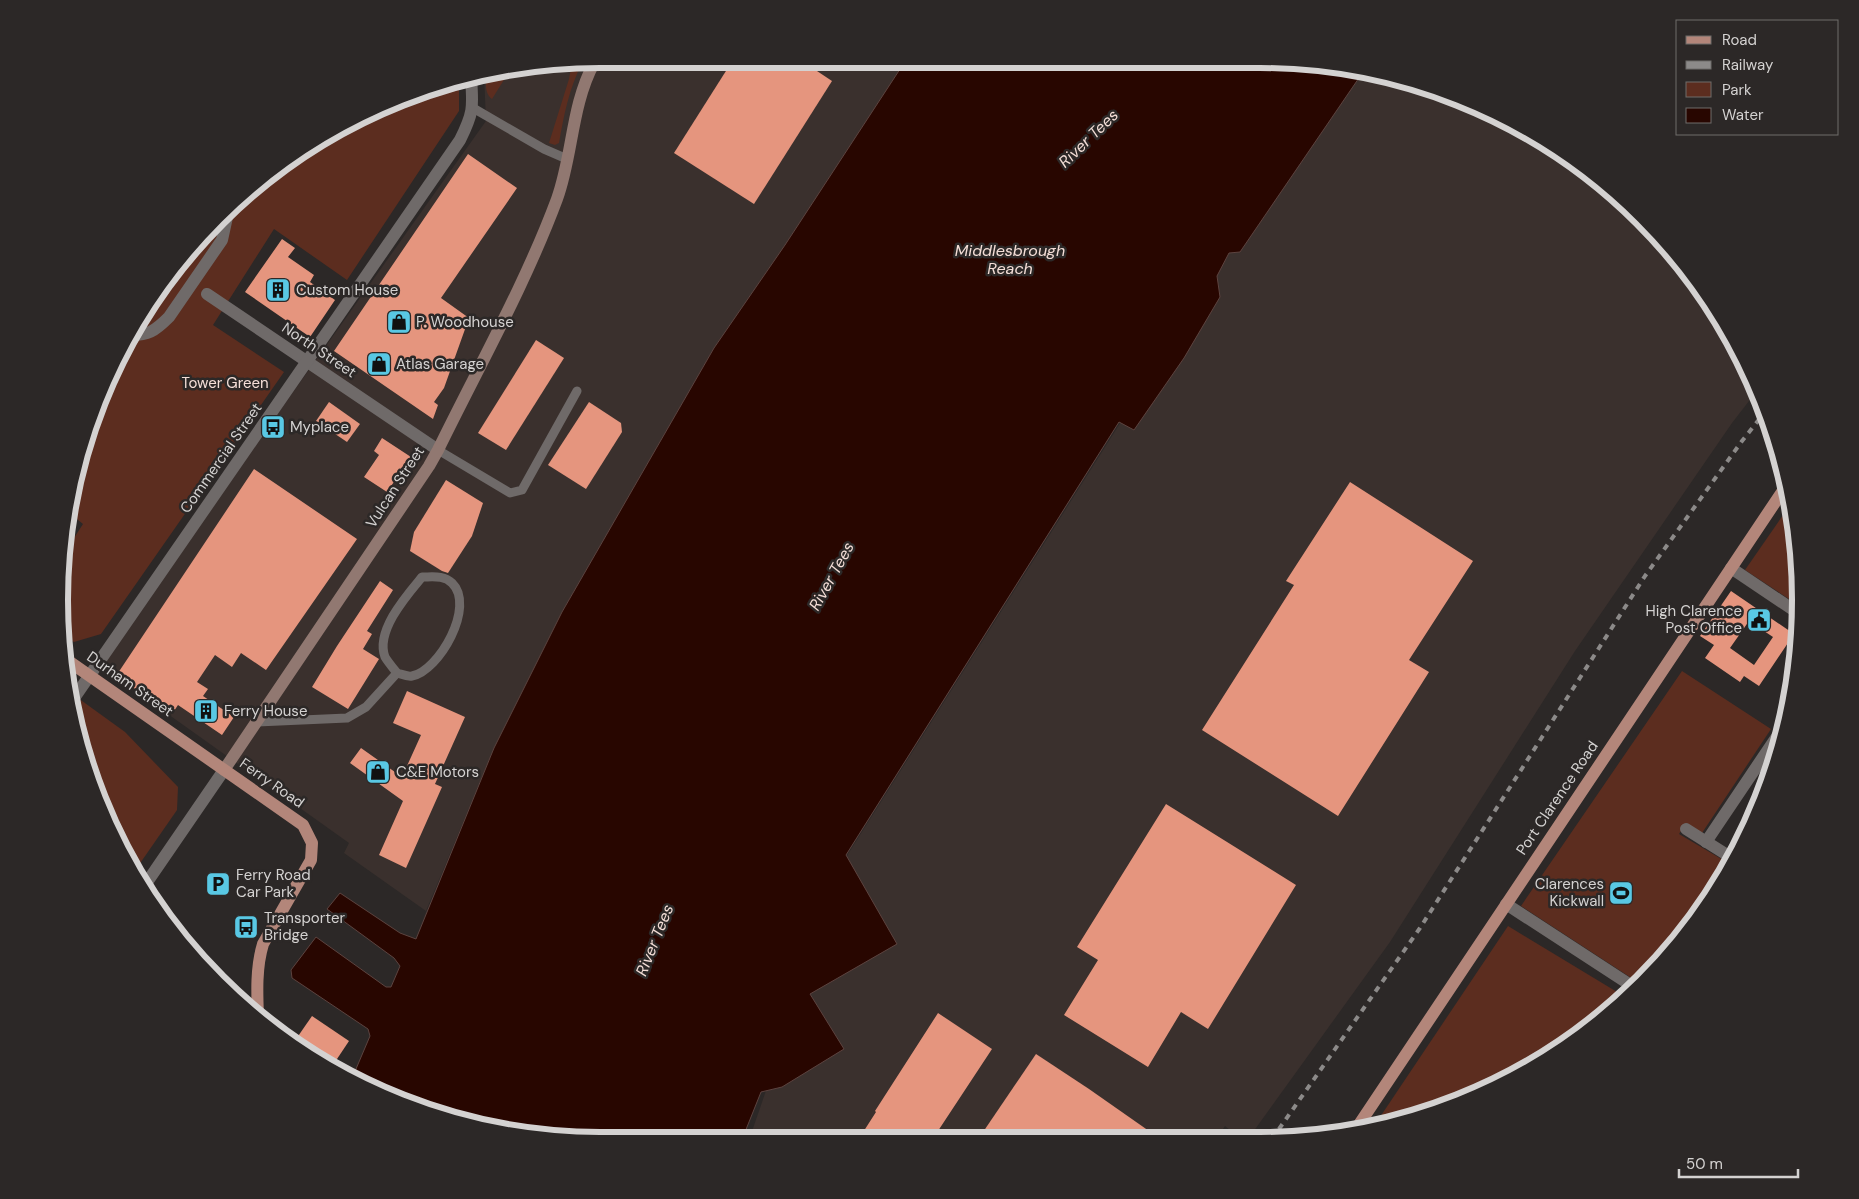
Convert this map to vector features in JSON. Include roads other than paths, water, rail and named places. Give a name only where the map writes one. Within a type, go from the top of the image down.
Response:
[{"type":"main road","name":"Port Clarence Road","points":[[1361,1121],[1781,494]]},
{"type":"main road","name":"Durham Street","points":[[71,663],[224,770]]},
{"type":"main road","name":"Ferry Road","points":[[224,770],[303,825],[312,843],[311,860],[263,944],[259,956],[258,1007]]},
{"type":"street","name":"Vulcan Street","points":[[148,881],[257,722],[438,450],[541,242],[558,196],[576,109],[591,68]]},
{"type":"street","name":"Commercial Street","points":[[77,695],[460,140],[473,108],[471,84]]},
{"type":"street","points":[[138,336],[143,336],[158,328],[169,317],[222,240],[226,220]]},
{"type":"street","name":"North Street","points":[[207,294],[438,450]]},
{"type":"street","points":[[1731,568],[1791,609]]},
{"type":"street","points":[[1706,842],[1770,747]]},
{"type":"street","points":[[1686,829],[1724,853]]},
{"type":"street","points":[[1506,904],[1628,983]]},
{"type":"lane","points":[[473,108],[544,149],[567,159]]},
{"type":"lane","points":[[438,450],[510,493],[522,490],[577,391]]},
{"type":"lane","points":[[422,577],[441,577],[452,584],[458,593],[460,607],[456,625],[432,666],[410,676],[396,673],[385,656],[384,641],[389,624],[405,598],[422,577]]},
{"type":"lane","points":[[257,722],[347,718],[366,707],[396,673]]},
{"type":"water","name":"Middlesbrough Reach","points":[[901,68],[1260,68],[1329,72],[1359,77],[1240,252],[1229,253],[1217,276],[1220,297],[1184,358],[1134,430],[1119,422],[846,855],[897,944],[810,994],[844,1049],[782,1087],[761,1092],[745,1132],[600,1132],[530,1127],[462,1113],[428,1103],[364,1077],[355,1072],[370,1036],[368,1029],[292,978],[291,970],[316,937],[386,987],[391,987],[400,966],[394,958],[327,909],[340,893],[400,933],[416,939],[494,748],[562,612],[714,348],[785,245]]},
{"type":"railway","points":[[1278,1131],[1420,928],[1645,576],[1760,419]]},
{"type":"place","name":"Custom House","points":[[278,290]]},
{"type":"place","name":"P. Woodhouse","points":[[399,322]]},
{"type":"place","name":"Atlas Garage","points":[[379,364]]},
{"type":"place","name":"Myplace","points":[[273,427]]},
{"type":"place","name":"High Clarence Post Office","points":[[1759,620]]},
{"type":"place","name":"Ferry House","points":[[206,711]]},
{"type":"place","name":"C&E Motors","points":[[378,772]]},
{"type":"place","name":"Ferry Road Car Park","points":[[218,884]]},
{"type":"place","name":"Clarences Kickwall","points":[[1621,893]]},
{"type":"place","name":"Transporter Bridge","points":[[246,927]]},
{"type":"water label","name":"River Tees","points":[[1088,138]]},
{"type":"water label","name":"River Tees","points":[[831,576]]},
{"type":"water label","name":"River Tees","points":[[654,940]]},
{"type":"park label","name":"Tower Green","points":[[225,383]]}]
